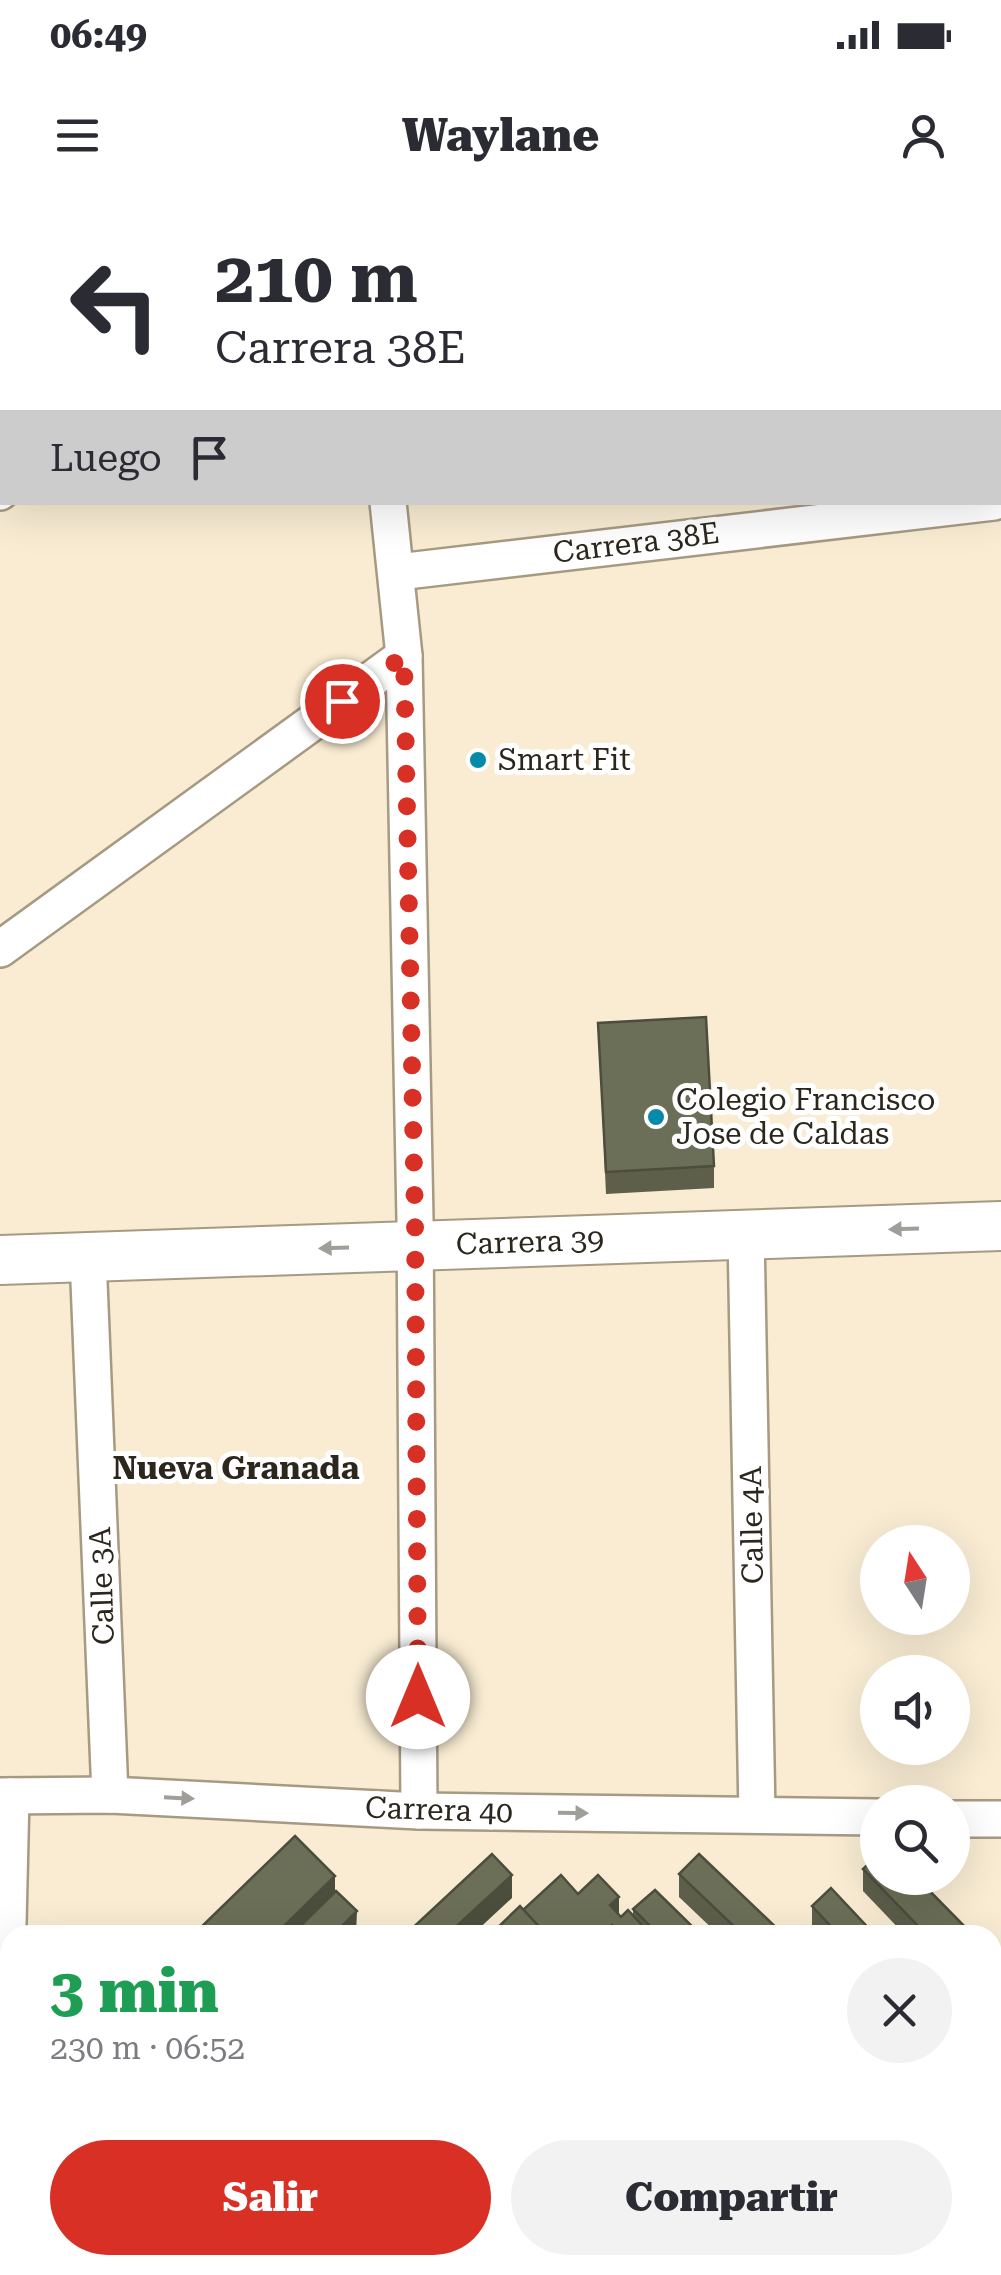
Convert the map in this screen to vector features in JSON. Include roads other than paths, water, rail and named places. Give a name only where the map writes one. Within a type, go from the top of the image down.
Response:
[{"type":"street","points":[[388,505],[404,656],[415,1246],[419,1811]]},
{"type":"street","name":"Carrera 38E","points":[[398,572],[972,505]]},
{"type":"street","points":[[0,949],[404,656]]},
{"type":"street","name":"Carrera 39","points":[[0,1260],[1001,1226]]},
{"type":"street","name":"Calle 4A","points":[[746,1234],[757,1815]]},
{"type":"street","name":"Calle 3A","points":[[88,1257],[110,1795]]},
{"type":"street","name":"Carrera 40","points":[[6,1796],[110,1795],[419,1811],[860,1818]]},
{"type":"street","points":[[4,1925],[6,1796]]},
{"type":"street","points":[[970,1818],[1001,1819]]},
{"type":"place","name":"Smart Fit","points":[[478,760]]},
{"type":"place","name":"Colegio Francisco Jose de Caldas","points":[[656,1117]]},
{"type":"district","name":"Nueva Granada","points":[[236,1468]]}]
